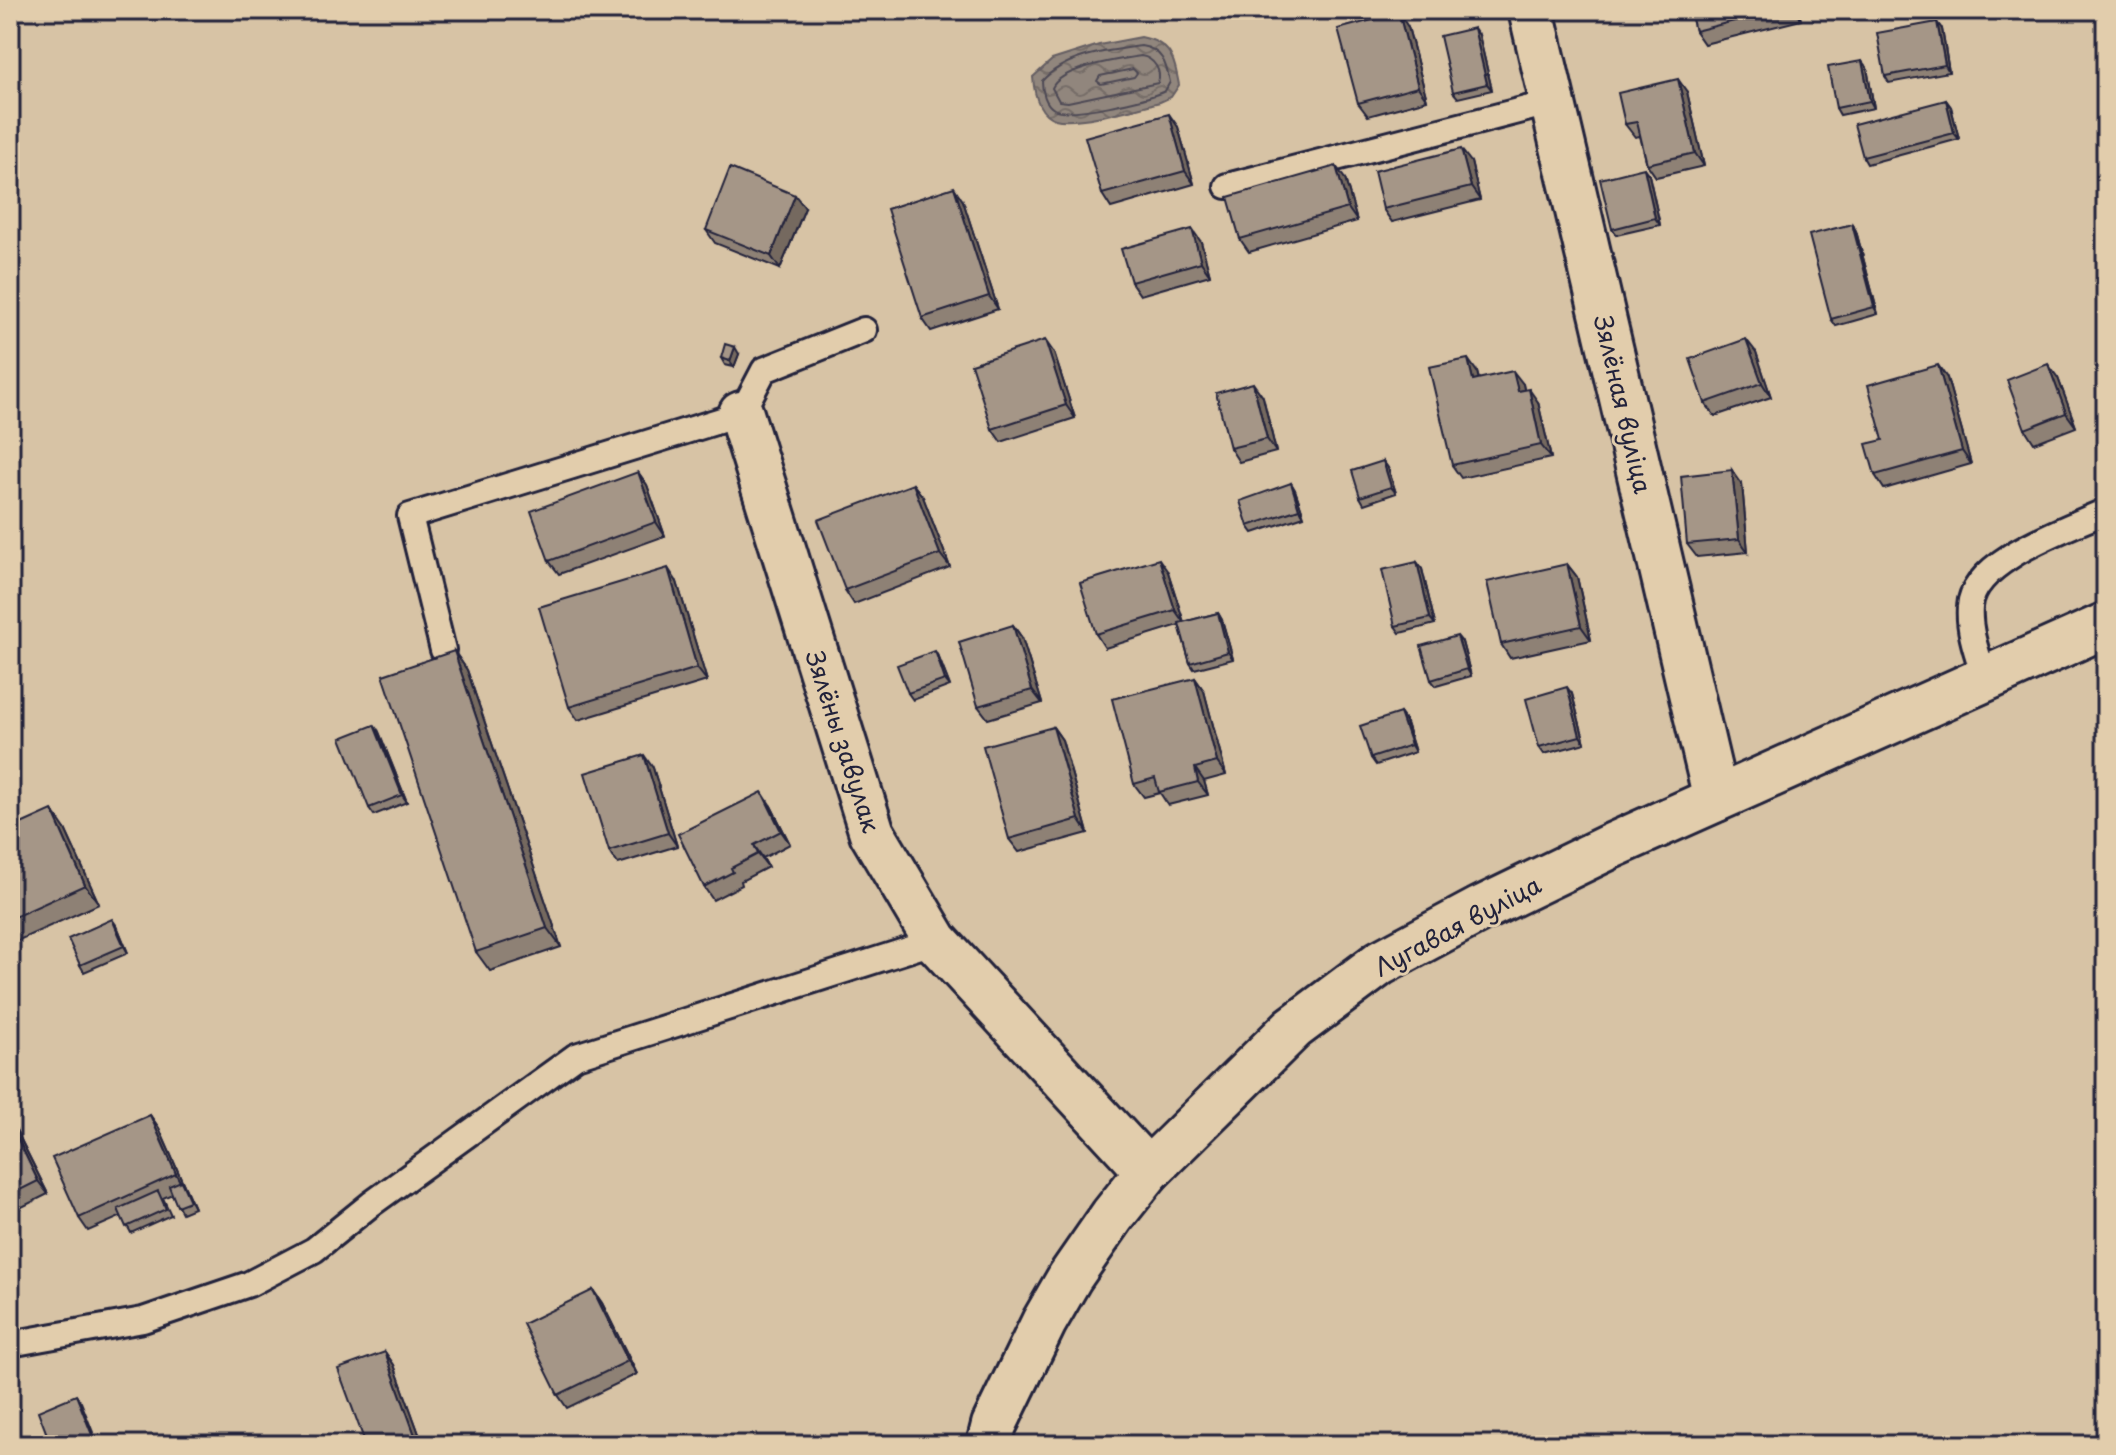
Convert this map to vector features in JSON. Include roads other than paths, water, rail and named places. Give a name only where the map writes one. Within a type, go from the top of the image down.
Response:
[{"type":"street","name":"Зялёная вуліца","points":[[1531,10],[1716,799]]},
{"type":"street","name":"Зялёны завулак","points":[[741,414],[872,833],[936,941],[1148,1171]]},
{"type":"street","name":"Лугавая вуліца","points":[[989,1445],[994,1425],[1051,1311],[1113,1215],[1148,1171],[1293,1028],[1380,963],[1481,909],[1716,799],[2106,625]]},
{"type":"lane","points":[[1227,186],[1553,102]]},
{"type":"lane","points":[[443,650],[410,516],[741,414],[764,370],[864,330]]},
{"type":"lane","points":[[1985,679],[1974,643],[1969,604],[1983,576],[2018,551],[2106,511]]},
{"type":"lane","points":[[10,1344],[143,1320],[249,1284],[314,1250],[371,1204],[576,1056],[936,941]]},
{"type":"water","points":[[1141,37],[1159,43],[1173,60],[1179,85],[1171,97],[1122,112],[1077,120],[1055,119],[1041,107],[1033,77],[1052,60],[1099,45]]}]
